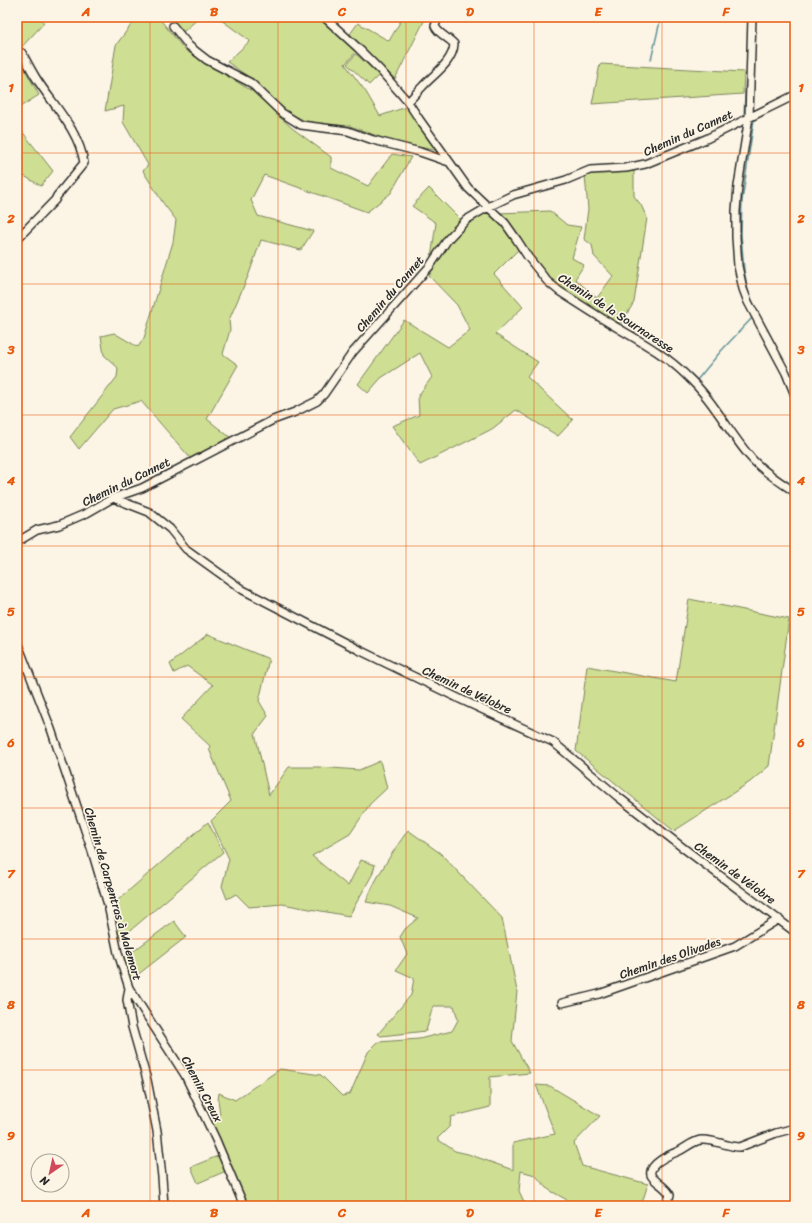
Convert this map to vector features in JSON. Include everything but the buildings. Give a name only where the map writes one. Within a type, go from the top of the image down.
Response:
[{"type":"street","name":"Chemin de la Sournaresse","points":[[324,17],[380,70],[408,102],[468,188],[505,224],[547,281],[559,291],[659,352],[675,364],[690,378],[714,405],[752,460],[795,492]]},
{"type":"street","points":[[408,102],[440,69],[454,49],[454,44],[450,39],[437,31],[435,26],[438,17]]},
{"type":"street","points":[[752,17],[749,117],[738,186],[736,211],[738,266],[743,289],[748,302],[786,373],[795,395]]},
{"type":"street","points":[[173,26],[189,46],[207,60],[251,83],[282,112],[300,125],[348,131],[373,140],[420,152],[449,162]]},
{"type":"street","points":[[17,239],[55,200],[84,163],[78,139],[35,77],[22,53]]},
{"type":"street","name":"Chemin du Cannet","points":[[17,542],[38,530],[59,525],[87,514],[113,498],[142,488],[272,420],[295,412],[317,401],[324,394],[353,352],[430,266],[448,239],[466,220],[488,206],[513,195],[566,180],[590,170],[626,168],[645,164],[706,139],[795,95]]},
{"type":"street","name":"Chemin de Vélobre","points":[[113,498],[149,512],[170,529],[186,549],[244,590],[359,650],[553,742],[617,796],[795,932]]},
{"type":"street","name":"Chemin de Carpentras à Malemort","points":[[17,642],[43,708],[92,851],[129,988],[127,1000],[132,1027],[147,1080],[157,1131],[164,1206]]},
{"type":"street","name":"Chemin des Olivades","points":[[562,1003],[599,994],[736,946],[779,919]]},
{"type":"street","name":"Chemin Creux","points":[[129,988],[185,1075],[216,1140],[244,1206]]},
{"type":"street","points":[[666,1206],[670,1195],[667,1190],[652,1177],[651,1170],[659,1161],[670,1154],[700,1140],[718,1141],[734,1147],[740,1147],[776,1133],[795,1128]]},
{"type":"green space","points":[[17,17],[40,17],[44,23],[17,52]]},
{"type":"green space","points":[[137,17],[158,17],[185,50],[252,91],[292,128],[331,157],[331,168],[368,186],[392,154],[411,157],[391,193],[367,212],[264,175],[251,200],[258,216],[313,231],[301,250],[261,240],[249,274],[229,320],[230,330],[223,354],[238,365],[207,419],[231,438],[191,459],[141,401],[113,409],[79,449],[70,437],[117,377],[118,368],[104,355],[101,336],[114,333],[138,347],[144,338],[173,242],[176,220],[163,203],[143,171],[148,165],[123,122],[124,106],[105,111],[116,45]]},
{"type":"green space","points":[[170,17],[200,17],[183,32]]},
{"type":"green space","points":[[217,17],[318,17],[357,51],[345,64],[366,92],[380,116],[409,106],[439,151],[394,142],[350,126],[309,123],[288,112],[246,75],[227,62],[250,41]]},
{"type":"green space","points":[[403,17],[426,17],[395,79],[350,34],[358,23],[389,41]]},
{"type":"green space","points":[[356,54],[379,75],[369,85],[347,64]]},
{"type":"green space","points":[[17,55],[39,95],[17,109]]},
{"type":"green space","points":[[600,64],[744,72],[743,94],[592,104]]},
{"type":"green space","points":[[17,125],[53,171],[41,186],[24,176],[17,178]]},
{"type":"green space","points":[[634,171],[634,196],[641,205],[647,218],[634,302],[622,323],[610,320],[562,290],[536,264],[498,213],[550,211],[567,225],[581,227],[572,258],[584,265],[575,279],[597,298],[613,276],[594,256],[592,245],[584,239],[588,209],[585,176],[591,172]]},
{"type":"green space","points":[[429,188],[461,220],[431,258],[436,223],[412,206]]},
{"type":"green space","points":[[482,213],[493,214],[513,236],[519,249],[494,274],[523,307],[495,334],[538,362],[527,377],[573,420],[558,436],[516,410],[492,429],[420,465],[392,426],[419,415],[418,396],[432,377],[420,353],[381,378],[368,393],[358,384],[404,320],[448,347],[470,330],[457,305],[429,276],[450,241],[465,226]]},
{"type":"green space","points":[[689,599],[789,619],[769,766],[750,782],[674,831],[576,751],[587,666],[676,682]]},
{"type":"green space","points":[[208,634],[269,659],[259,701],[268,716],[255,733],[269,795],[289,767],[318,767],[359,770],[380,761],[387,788],[370,804],[350,834],[312,856],[348,886],[361,860],[375,865],[372,875],[349,916],[282,904],[249,907],[236,894],[227,899],[222,886],[229,859],[211,821],[231,801],[209,749],[210,746],[181,719],[213,685],[187,666],[174,673],[170,664]]},
{"type":"green space","points":[[208,822],[223,852],[119,940],[111,906]]},
{"type":"green space","points":[[408,830],[440,853],[502,918],[517,991],[512,1041],[530,1073],[490,1077],[490,1107],[451,1117],[450,1126],[437,1139],[455,1151],[513,1170],[513,1143],[555,1134],[536,1085],[550,1086],[600,1116],[574,1143],[582,1166],[648,1184],[641,1206],[589,1206],[569,1201],[549,1190],[535,1175],[521,1171],[519,1191],[526,1206],[246,1206],[210,1120],[220,1114],[218,1100],[219,1093],[235,1100],[280,1069],[321,1075],[342,1096],[350,1094],[368,1052],[378,1042],[419,1039],[452,1031],[458,1020],[454,1006],[433,1006],[426,1031],[381,1036],[378,1034],[411,995],[414,978],[396,970],[407,954],[400,937],[405,929],[418,918],[390,906],[366,902],[379,874]]},
{"type":"green space","points":[[174,921],[186,937],[131,980],[124,958]]},
{"type":"green space","points":[[220,1155],[226,1171],[198,1183],[191,1167]]},
{"type":"waterway","points":[[651,60],[661,17]]},
{"type":"waterway","points":[[744,116],[746,74]]},
{"type":"waterway","points":[[754,120],[742,201],[741,234],[744,270],[748,291],[758,313]]},
{"type":"waterway","points":[[741,147],[743,126]]},
{"type":"waterway","points":[[733,223],[735,269],[738,280]]},
{"type":"waterway","points":[[697,380],[721,351],[752,318],[745,303]]}]
